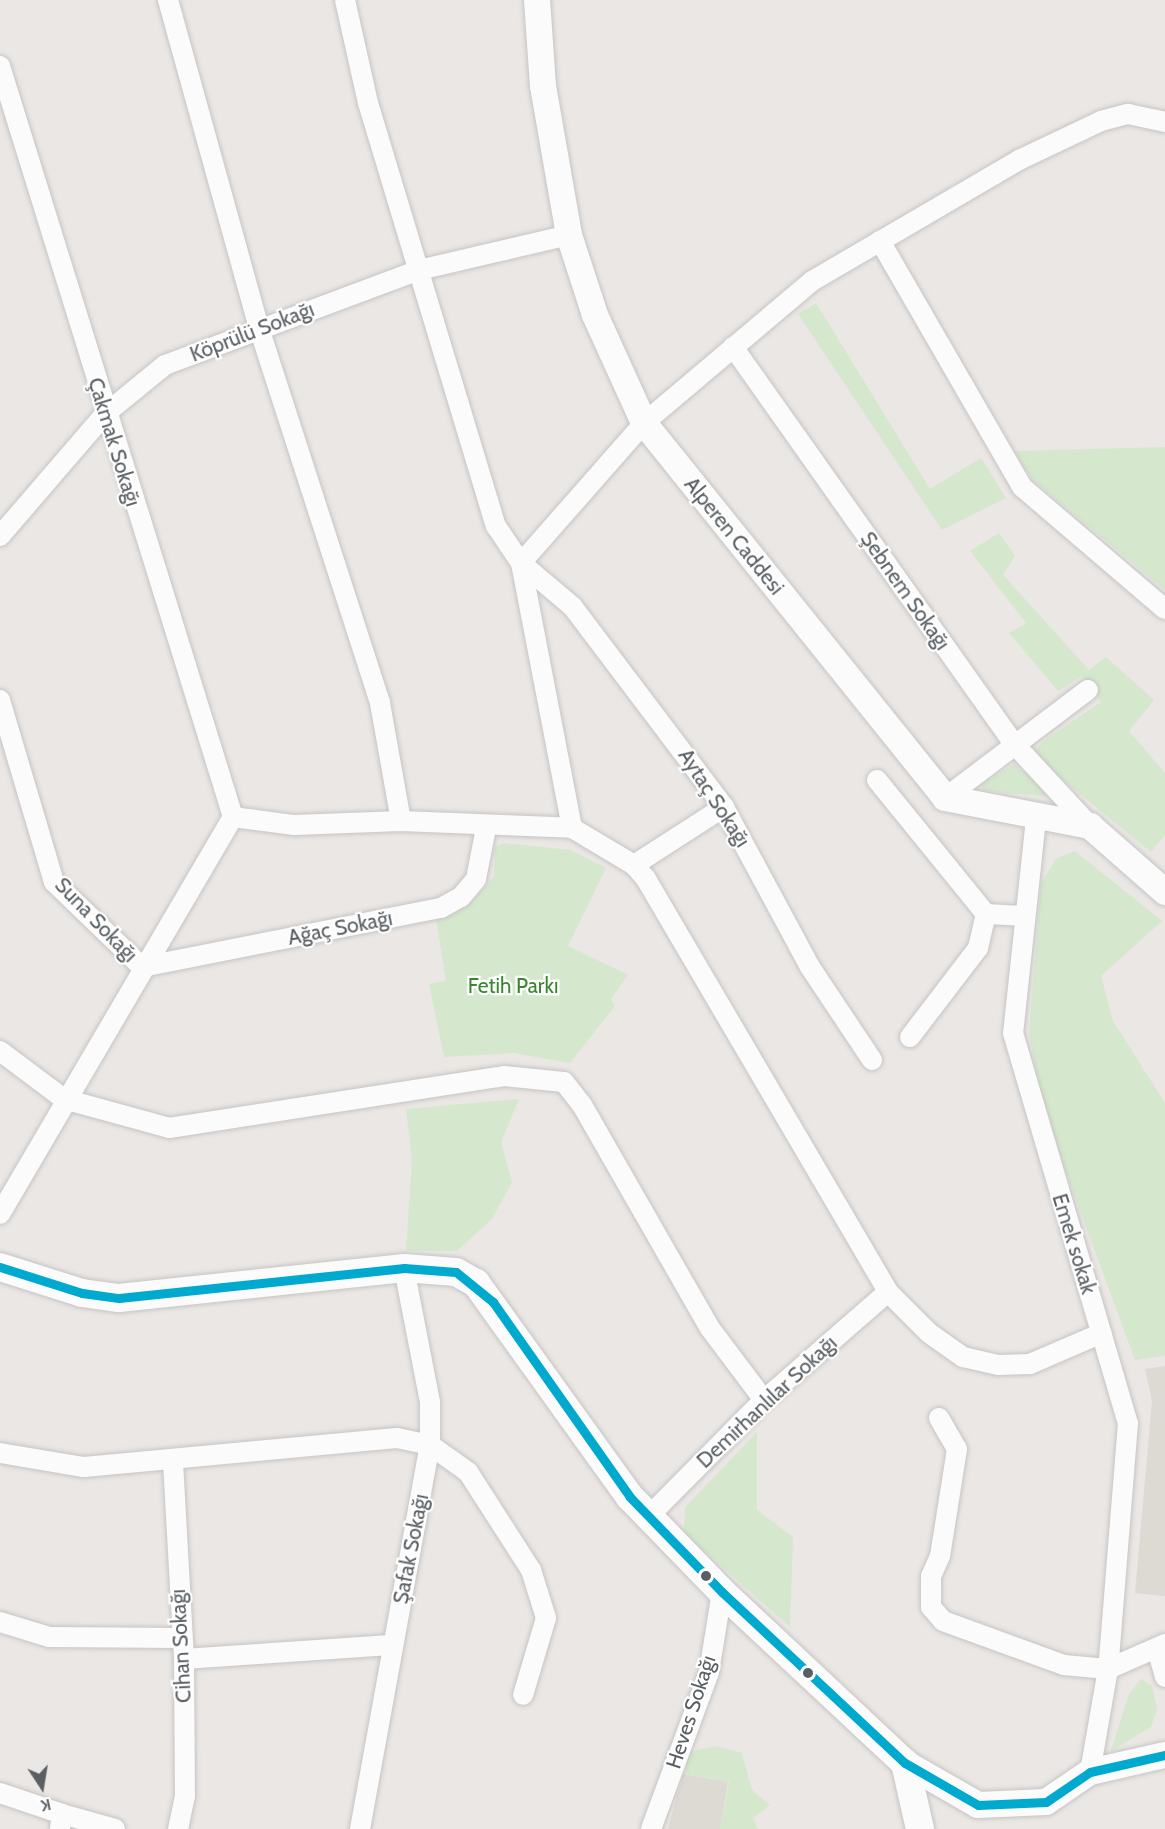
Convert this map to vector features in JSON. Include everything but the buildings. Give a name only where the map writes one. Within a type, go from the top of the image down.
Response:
[{"type":"main road","points":[[0,1266],[82,1293],[119,1298],[404,1268],[456,1272],[476,1283],[615,1479],[722,1592],[905,1763],[920,1829]]},
{"type":"street","points":[[168,0],[259,328],[380,703],[401,821]]},
{"type":"street","points":[[345,0],[368,103],[496,526],[521,563],[572,828]]},
{"type":"street","name":"Alperen Caddesi","points":[[537,0],[543,86],[570,235],[595,315],[644,423],[945,798]]},
{"type":"street","name":"Çakmak Sokağı","points":[[0,66],[105,414],[233,817]]},
{"type":"street","points":[[521,563],[644,423],[812,281],[1019,160],[1101,121],[1128,114],[1165,122]]},
{"type":"street","name":"Köprülü Sokağı","points":[[0,536],[105,414],[165,365],[418,270],[570,235]]},
{"type":"street","points":[[880,241],[1022,487],[1165,609]]},
{"type":"street","name":"Şebnem Sokağı","points":[[733,347],[1015,745],[1090,826]]},
{"type":"street","name":"Aytaç Sokağı","points":[[521,563],[573,607],[724,807],[810,967],[872,1060]]},
{"type":"street","points":[[945,798],[1088,690]]},
{"type":"street","name":"Suna Sokağı","points":[[0,700],[54,882],[142,967]]},
{"type":"street","points":[[877,780],[986,914],[1022,916]]},
{"type":"street","points":[[945,798],[1036,819],[1090,826],[1165,892]]},
{"type":"street","points":[[634,865],[724,807]]},
{"type":"street","points":[[0,1214],[64,1099],[233,817],[294,825],[401,821],[486,828],[572,828],[634,865],[888,1292],[963,1357],[998,1365],[1030,1364],[1102,1333]]},
{"type":"street","name":"Emek sokak","points":[[1036,819],[1022,916],[1013,1033],[1018,1062],[1128,1423],[1108,1670],[1090,1772]]},
{"type":"street","name":"Ağaç Sokağı","points":[[142,967],[441,908],[461,897],[476,879],[486,828]]},
{"type":"street","points":[[910,1036],[978,948],[986,914]]},
{"type":"street","points":[[0,1051],[64,1099],[169,1128],[504,1076],[564,1082],[582,1105],[709,1327],[764,1400]]},
{"type":"street","name":"Şafak Sokağı","points":[[360,1829],[391,1645],[413,1554],[430,1445],[430,1402],[404,1268]]},
{"type":"street","name":"Demirhanlılar Sokağı","points":[[650,1515],[764,1400],[888,1292]]},
{"type":"street","points":[[939,1418],[957,1449],[940,1556],[931,1576],[931,1606],[944,1621],[1064,1665],[1108,1670],[1161,1647],[1165,1677]]},
{"type":"street","points":[[0,1453],[57,1467],[173,1462],[397,1438],[430,1445],[468,1472],[531,1570],[546,1618],[523,1695]]},
{"type":"street","name":"Cihan Sokağı","points":[[173,1462],[180,1638],[184,1659],[185,1796],[178,1829]]},
{"type":"street","name":"Heves Sokağı","points":[[651,1829],[709,1672],[722,1592]]},
{"type":"street","points":[[0,1622],[50,1637],[180,1638]]},
{"type":"street","points":[[184,1659],[391,1645]]},
{"type":"street","points":[[905,1763],[978,1805],[1046,1802],[1090,1772],[1165,1755]]},
{"type":"street","points":[[0,1793],[61,1821],[115,1829]]},
{"type":"shaded area","points":[[1165,1366],[1165,1596],[1135,1593],[1152,1401],[1145,1369]]},
{"type":"shaded area","points":[[683,1774],[728,1782],[720,1829],[668,1829]]},
{"type":"green space","points":[[816,303],[930,489],[981,458],[1006,498],[942,530],[798,314]]},
{"type":"green space","points":[[1165,447],[1165,590],[1033,480],[1014,451]]},
{"type":"green space","points":[[999,533],[1015,556],[1003,575],[1089,670],[1106,657],[1154,700],[1129,731],[1165,773],[1165,835],[1151,852],[1037,759],[1035,751],[1042,742],[1101,702],[1082,676],[1058,691],[1009,633],[1026,623],[970,551]]},
{"type":"green space","points":[[1014,764],[1053,797],[983,791],[982,784]]},
{"type":"green space","name":"Fetih Parkı","points":[[504,843],[571,850],[606,868],[568,946],[628,975],[611,999],[615,1006],[570,1063],[514,1053],[444,1057],[429,984],[446,981],[436,919],[471,902],[483,890],[494,876],[495,847]]},
{"type":"green space","points":[[1075,851],[1162,921],[1101,976],[1113,1021],[1165,1103],[1165,1356],[1135,1360],[1043,1110],[1029,1034],[1041,883],[1056,859]]},
{"type":"green space","points":[[519,1099],[501,1142],[512,1182],[492,1219],[457,1251],[406,1251],[412,1161],[406,1109]]},
{"type":"green space","points":[[757,1432],[757,1510],[793,1537],[790,1627],[684,1533],[685,1507]]},
{"type":"green space","points":[[1141,1679],[1152,1686],[1157,1709],[1151,1727],[1111,1751],[1129,1694]]},
{"type":"green space","points":[[716,1746],[742,1753],[752,1790],[770,1805],[753,1818],[758,1829],[720,1829],[729,1782],[685,1774],[689,1752]]},
{"type":"transit line","points":[[0,1267],[82,1293],[119,1298],[404,1268],[456,1272],[493,1302],[630,1497],[722,1592],[905,1763],[978,1805],[1046,1802],[1090,1772],[1165,1755]]}]
